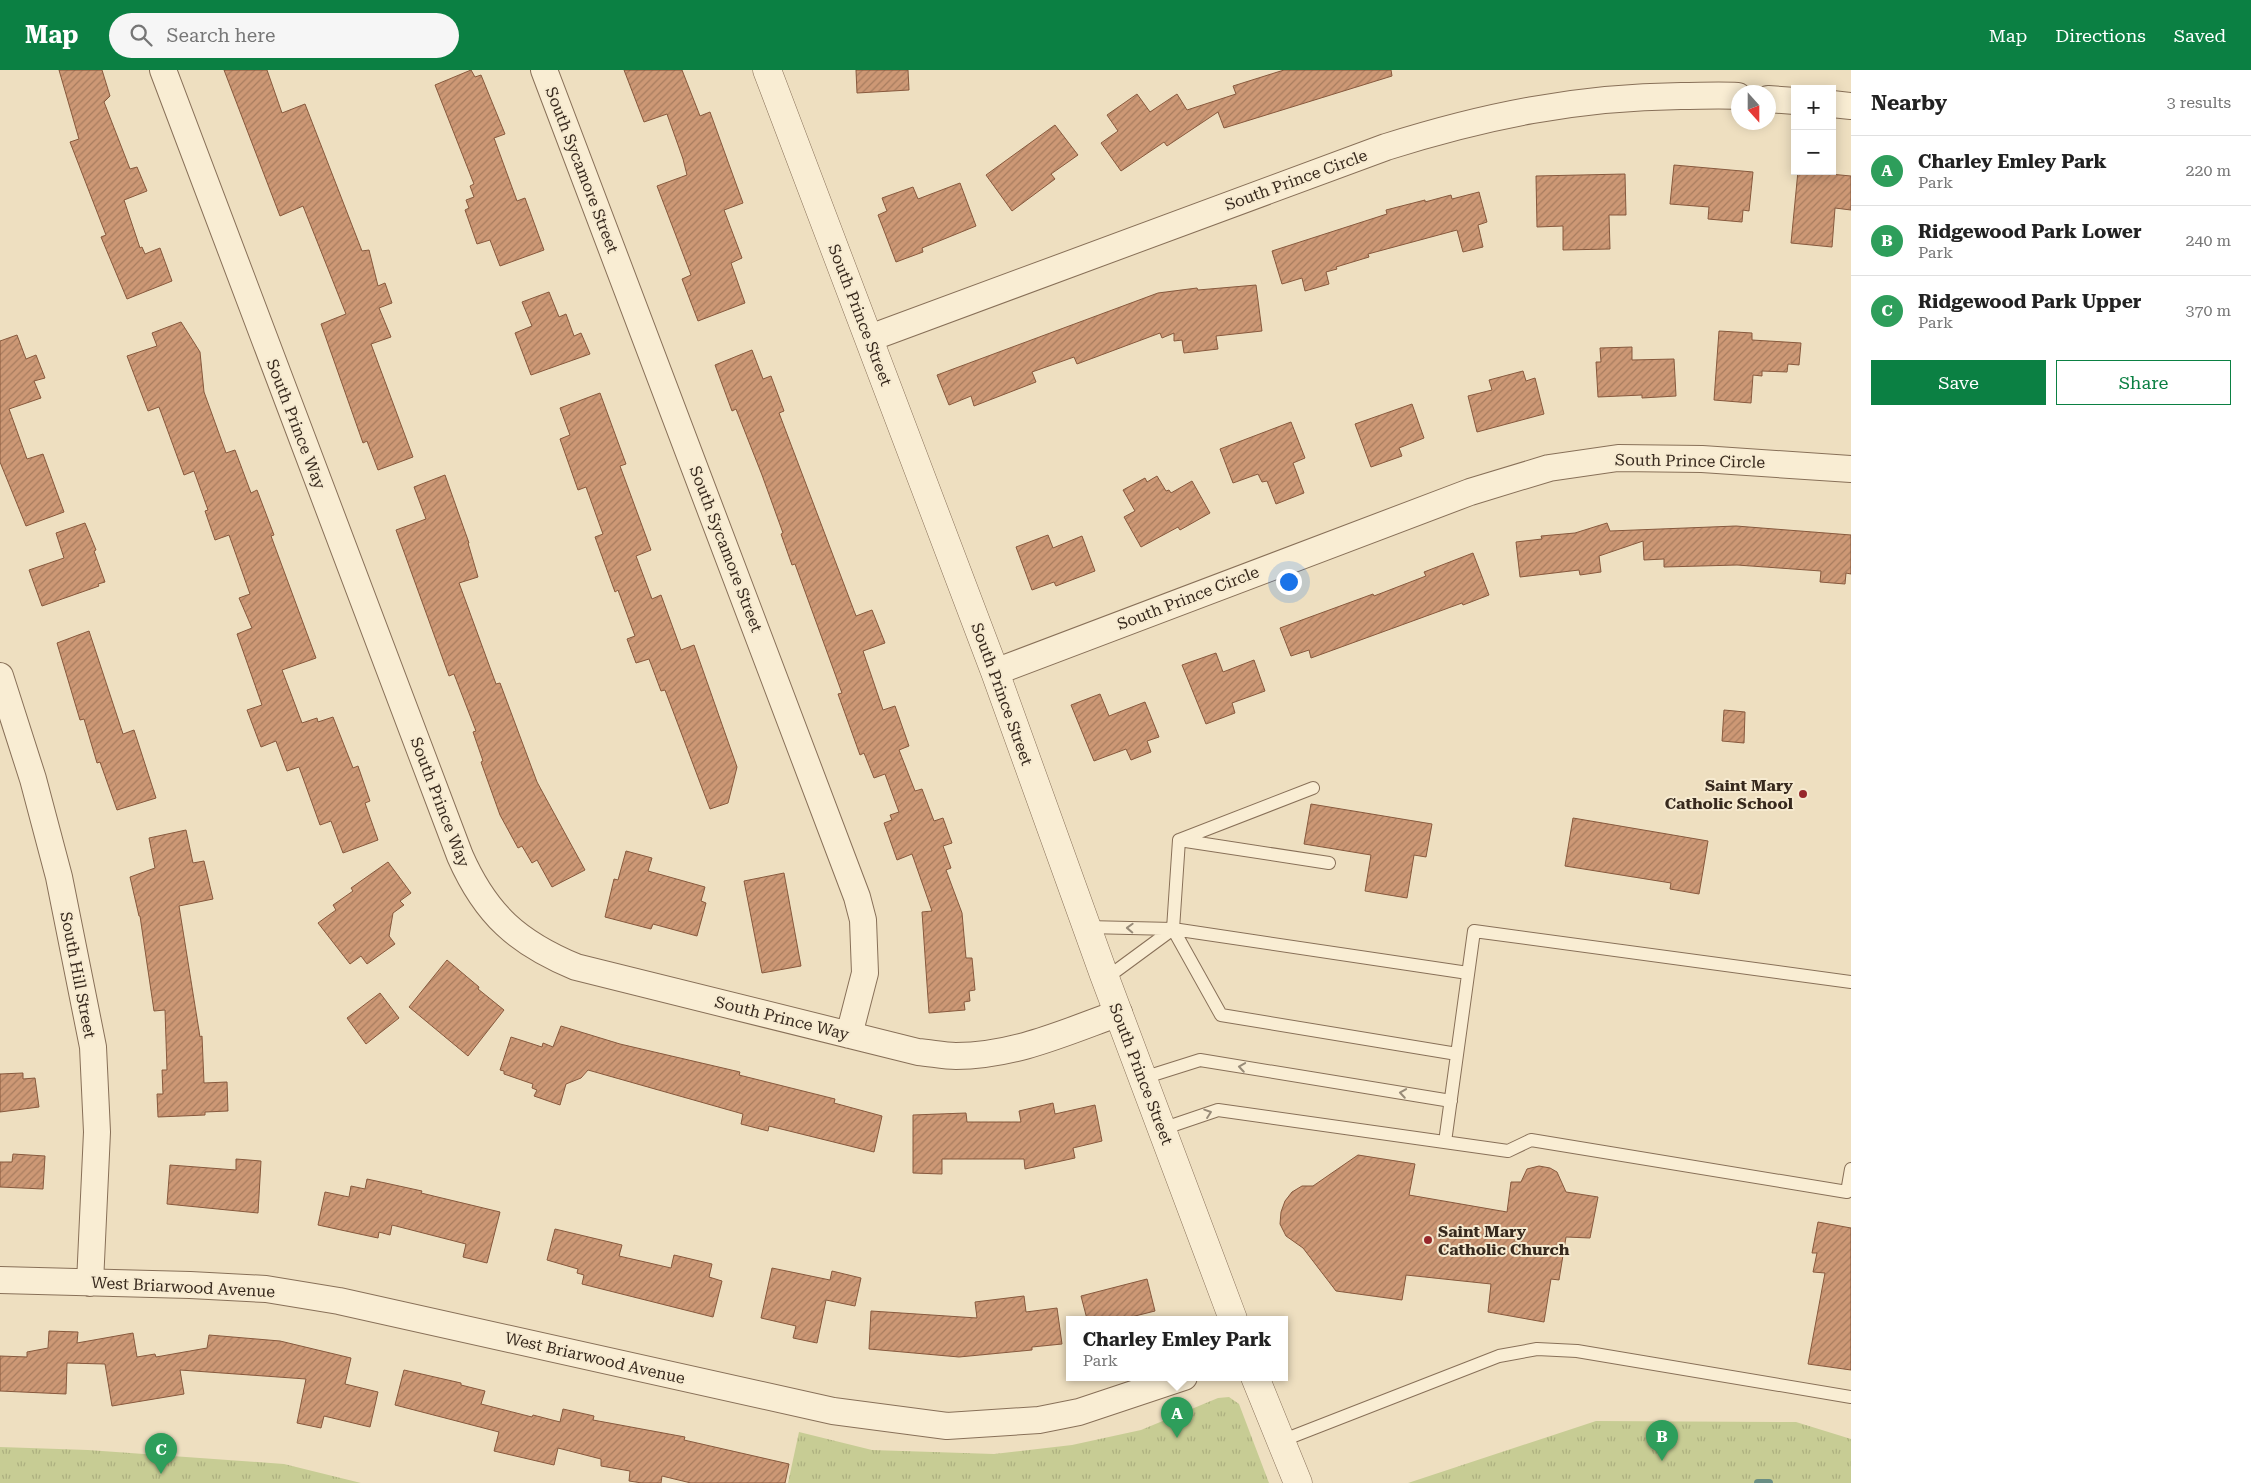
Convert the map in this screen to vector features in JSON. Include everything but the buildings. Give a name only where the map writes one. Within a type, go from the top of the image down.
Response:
[{"type":"street","name":"South Prince Way","points":[[163,70],[460,856],[468,874],[487,905],[520,937],[546,954],[576,967],[918,1052],[955,1056],[993,1053],[1033,1044],[1118,1012]]},
{"type":"street","name":"South Sycamore Street","points":[[544,70],[857,897],[863,920],[865,973],[849,1035]]},
{"type":"street","name":"South Prince Street","points":[[767,70],[995,672],[1105,979],[1232,1316]]},
{"type":"street","name":"South Prince Circle","points":[[870,338],[1386,147],[1431,133],[1508,113],[1603,99],[1650,96],[1731,96]]},
{"type":"street","points":[[1776,100],[1791,101]]},
{"type":"street","points":[[1836,104],[1851,106]]},
{"type":"street","name":"South Prince Circle","points":[[995,672],[1470,492],[1549,468],[1628,458],[1702,458],[1851,469]]},
{"type":"street","name":"South Hill Street","points":[[0,676],[33,779],[59,877],[93,1047],[97,1132],[90,1283]]},
{"type":"street","name":"West Briarwood Avenue","points":[[0,1280],[266,1289],[339,1301],[833,1412],[947,1426],[1039,1420],[1079,1412],[1172,1381]]},
{"type":"street","points":[[1258,1381],[1298,1483]]},
{"type":"lane","points":[[1180,840],[1313,788]]},
{"type":"lane","points":[[1180,840],[1329,864]]},
{"type":"lane","points":[[1180,840],[1173,929],[1221,1015],[1457,1054]]},
{"type":"lane","points":[[1087,927],[1173,929],[1468,973]]},
{"type":"lane","points":[[1105,979],[1173,929]]},
{"type":"lane","points":[[1445,1142],[1474,931],[1851,982]]},
{"type":"lane","points":[[1143,1078],[1200,1060],[1451,1100]]},
{"type":"lane","points":[[1162,1129],[1218,1110],[1508,1151],[1531,1140],[1847,1192],[1851,1169]]},
{"type":"lane","points":[[1281,1441],[1499,1356],[1537,1349],[1577,1351],[1851,1397]]},
{"type":"green space","points":[[1229,1397],[1239,1404],[1269,1483],[788,1483],[799,1432],[872,1450],[994,1454],[1072,1445],[1141,1430],[1218,1398]]},
{"type":"green space","points":[[1596,1421],[1796,1422],[1851,1439],[1851,1483],[1408,1483]]},
{"type":"green space","points":[[0,1447],[88,1450],[284,1464],[361,1483],[0,1483]]},
{"type":"waterway","points":[[1758,1483],[1769,1483]]},
{"type":"place","name":"Saint Mary Catholic School","points":[[1803,794]]},
{"type":"place","name":"Saint Mary Catholic Church","points":[[1428,1240]]},
{"type":"place","name":"Charley Emley Park","points":[[1177,1438]]},
{"type":"place","name":"Ridgewood Park Lower","points":[[1662,1461]]},
{"type":"place","name":"Ridgewood Park Upper","points":[[161,1474]]}]
